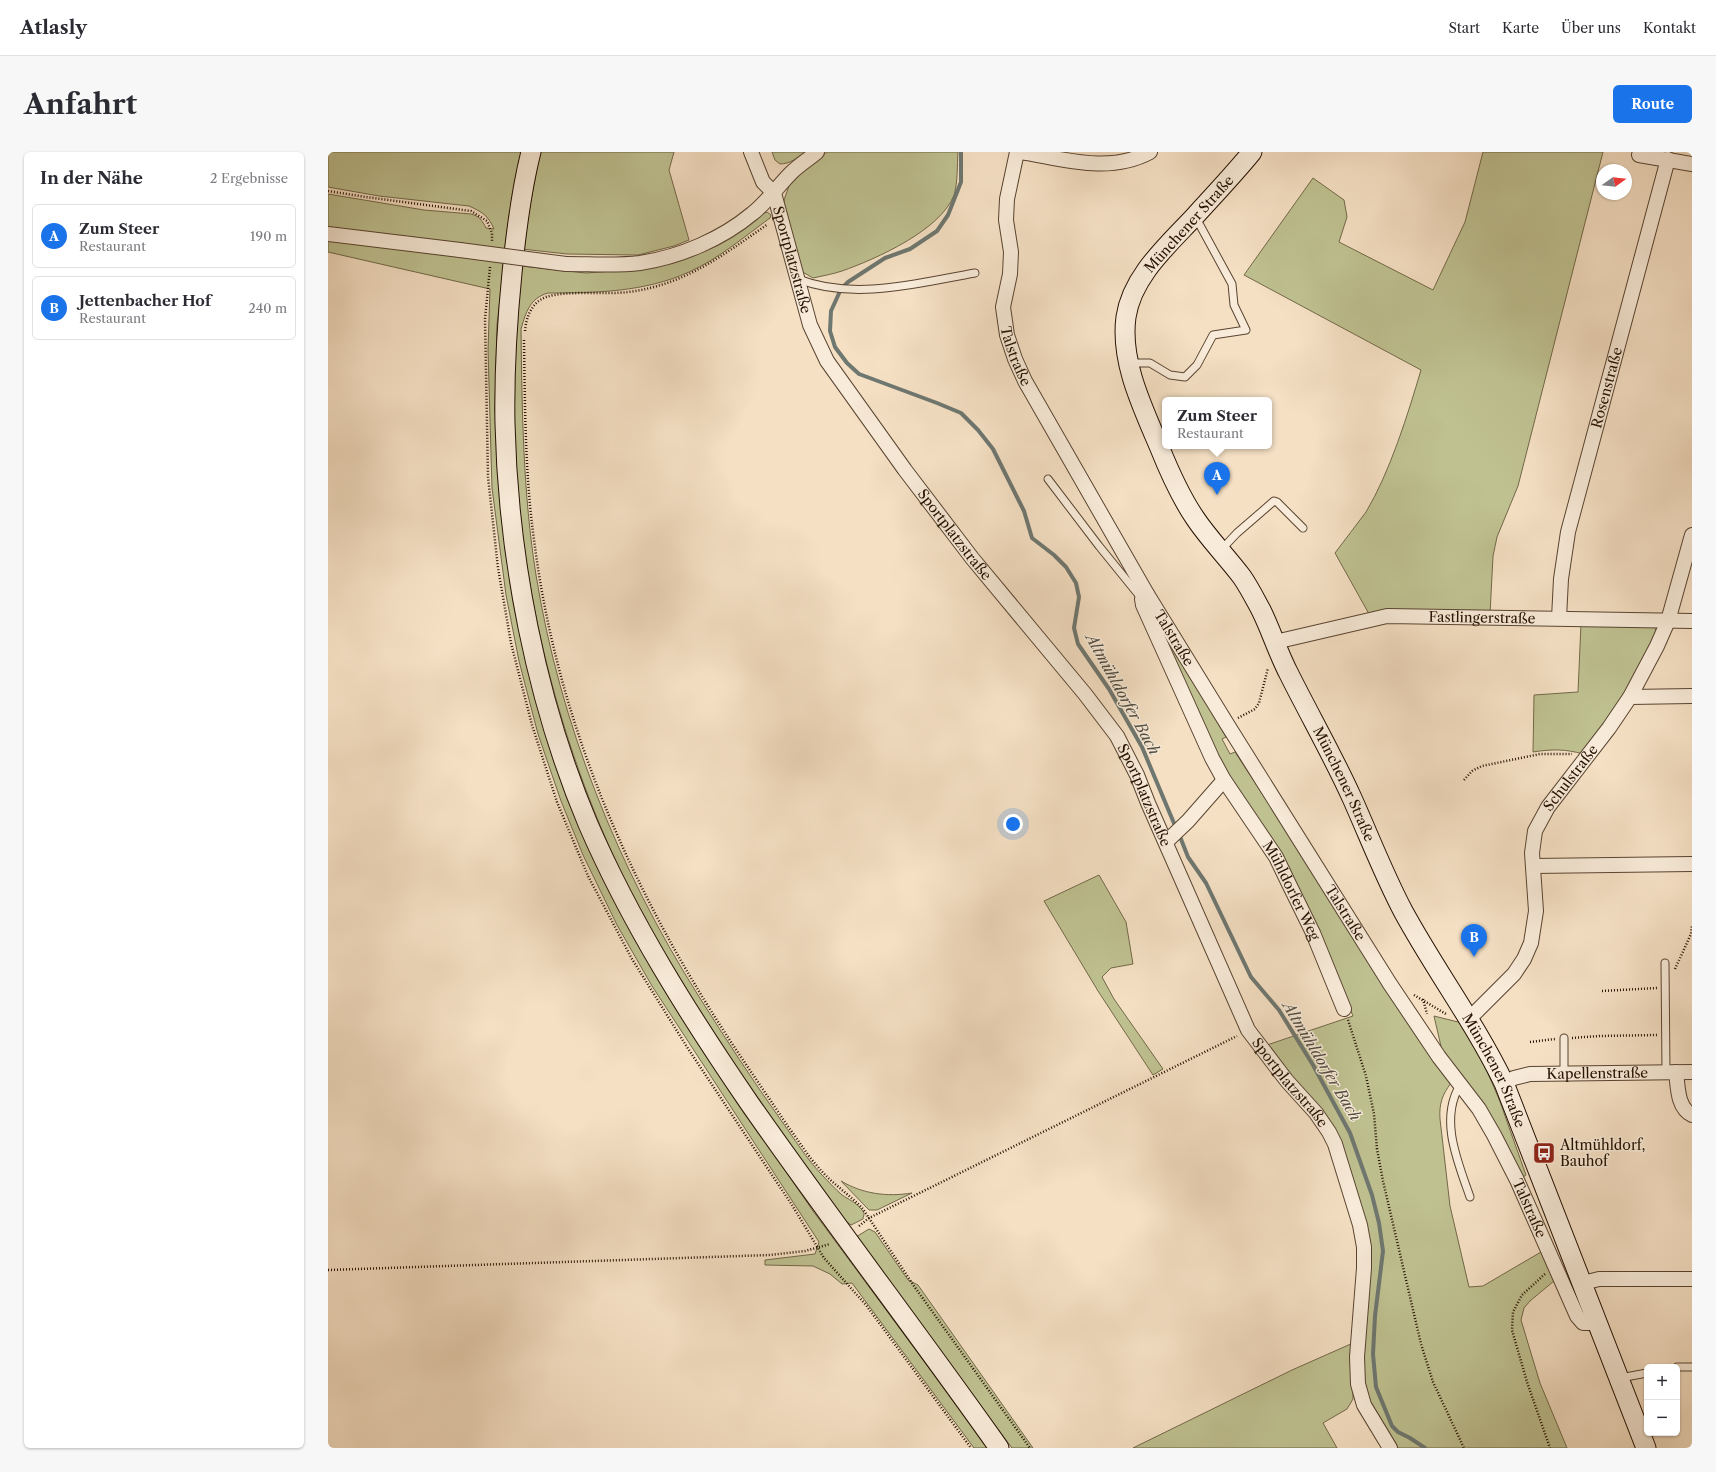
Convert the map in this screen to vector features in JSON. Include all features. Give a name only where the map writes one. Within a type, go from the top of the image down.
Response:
[{"type":"street","points":[[531,152],[516,238],[506,329],[504,398],[506,458],[515,548],[526,615],[546,698],[573,783],[589,824],[636,921],[684,1003],[724,1066],[999,1448]]},
{"type":"street","points":[[751,152],[763,182],[774,193]]},
{"type":"street","points":[[328,234],[566,264],[601,265],[639,263],[697,247],[733,227],[753,213],[774,193],[791,173],[817,152]]},
{"type":"street","name":"Talstraße","points":[[1016,152],[1007,199],[1006,220],[1010,252],[1010,274],[1003,307],[1007,335],[1024,381],[1144,596],[1227,724],[1390,984],[1460,1085],[1479,1109],[1494,1134],[1517,1180],[1580,1320],[1588,1324],[1598,1323]]},
{"type":"street","points":[[1021,152],[1076,156],[1098,164],[1122,163],[1150,152]]},
{"type":"street","name":"Münchener Straße","points":[[1252,152],[1149,267],[1133,296],[1126,318],[1126,333],[1135,386],[1145,414],[1174,481],[1195,518],[1244,580],[1263,614],[1288,672],[1333,756],[1388,882],[1427,953],[1469,1019],[1504,1083],[1583,1282],[1646,1448]]},
{"type":"street","points":[[1639,155],[1692,164]]},
{"type":"street","name":"Rosenstraße","points":[[1559,618],[1561,579],[1568,532],[1668,159]]},
{"type":"street","name":"Sportplatzstraße","points":[[774,193],[810,325],[827,361],[905,470],[972,558],[1085,694],[1117,736],[1137,775],[1148,803],[1168,840],[1248,1030],[1287,1081],[1323,1123],[1334,1144],[1360,1224],[1364,1247],[1364,1268],[1358,1350],[1358,1384],[1364,1405],[1390,1448]]},
{"type":"street","name":"Schulstraße","points":[[1469,1019],[1514,974],[1524,959],[1531,943],[1536,911],[1533,838],[1538,825],[1548,808],[1609,728],[1630,697],[1657,646],[1668,621],[1692,535]]},
{"type":"street","name":"Mühldorfer Weg","points":[[1144,596],[1145,611],[1198,730],[1224,780],[1276,857],[1303,913],[1344,1009]]},
{"type":"street","name":"Fastlingerstraße","points":[[1275,642],[1387,616],[1692,621]]},
{"type":"street","points":[[1630,697],[1692,696]]},
{"type":"street","points":[[1168,840],[1188,821],[1224,780]]},
{"type":"street","points":[[1533,866],[1692,864]]},
{"type":"street","points":[[1671,1072],[1684,1109],[1692,1115]]},
{"type":"street","name":"Kapellenstraße","points":[[1504,1083],[1514,1078],[1530,1074],[1692,1072]]},
{"type":"street","points":[[1583,1282],[1599,1279],[1692,1279]]},
{"type":"lane","points":[[1130,363],[1150,363],[1170,375],[1184,377],[1197,365],[1213,335],[1246,330],[1234,305],[1232,284],[1195,216]]},
{"type":"lane","points":[[798,279],[814,285],[832,288],[878,289],[975,273]]},
{"type":"lane","points":[[1048,479],[1078,520],[1144,596]]},
{"type":"lane","points":[[1220,550],[1237,533],[1274,502],[1277,502],[1303,528]]},
{"type":"lane","points":[[1665,963],[1666,1035],[1671,1072]]},
{"type":"lane","points":[[1564,1038],[1564,1074]]},
{"type":"lane","points":[[1460,1085],[1455,1094],[1452,1105],[1451,1132],[1457,1160],[1470,1197]]},
{"type":"lane","points":[[1680,1367],[1692,1367]]},
{"type":"lane","points":[[1619,1378],[1644,1374]]},
{"type":"path","points":[[328,190],[471,212],[487,221],[492,233],[492,244]]},
{"type":"path","points":[[780,215],[718,259],[674,282],[629,292],[554,296],[540,300],[534,305],[526,322],[524,336],[525,414],[534,546],[556,660],[570,712],[590,772],[612,824],[675,952],[696,987],[767,1095],[816,1165],[831,1181],[854,1199],[869,1218],[914,1286],[1030,1448]]},
{"type":"path","points":[[490,264],[485,319],[488,477],[498,568],[511,643],[532,725],[557,802],[588,876],[632,959],[687,1047],[792,1205],[824,1258],[866,1305],[971,1448]]},
{"type":"path","points":[[1227,724],[1255,708],[1259,703],[1265,684]]},
{"type":"path","points":[[1464,780],[1472,771],[1482,766],[1540,754],[1571,754],[1585,759]]},
{"type":"path","points":[[1665,976],[1670,974],[1675,969],[1691,934],[1692,925]]},
{"type":"path","points":[[1390,984],[1423,999],[1448,1016],[1461,1020],[1469,1019]]},
{"type":"path","points":[[1602,990],[1665,987]]},
{"type":"path","points":[[1344,1009],[1366,1076],[1374,1114],[1383,1181],[1421,1344],[1433,1382],[1464,1448]]},
{"type":"path","points":[[859,1226],[869,1218],[1248,1030]]},
{"type":"path","points":[[1530,1042],[1599,1036],[1666,1035]]},
{"type":"path","points":[[328,1270],[722,1258],[770,1255],[818,1248],[830,1244]]},
{"type":"path","points":[[1550,1448],[1527,1382],[1512,1330],[1513,1312],[1522,1295],[1555,1266]]},
{"type":"green space","points":[[328,152],[522,152],[507,232],[507,246],[497,324],[495,408],[501,506],[509,568],[544,722],[704,1052],[813,1211],[988,1448],[974,1448],[852,1283],[842,1284],[830,1274],[813,1266],[765,1265],[765,1260],[815,1254],[819,1242],[652,986],[617,925],[583,855],[561,801],[538,734],[519,661],[506,595],[492,488],[488,350],[490,289],[328,252],[328,194],[424,210],[471,214],[480,219],[486,228],[494,229],[484,214],[469,206],[379,196],[328,187]]},
{"type":"green space","points":[[540,152],[674,152],[669,170],[689,240],[674,246],[638,255],[567,254],[522,249]]},
{"type":"green space","points":[[772,152],[805,152],[790,162],[780,164],[775,160]]},
{"type":"green space","points":[[827,152],[958,152],[957,179],[954,195],[947,208],[936,220],[906,242],[856,266],[839,272],[813,278],[801,271],[786,214],[784,200],[789,186],[804,169]]},
{"type":"green space","points":[[1483,152],[1603,152],[1600,164],[1596,164],[1596,180],[1518,486],[1497,537],[1493,556],[1490,614],[1369,614],[1335,553],[1366,512],[1383,479],[1404,424],[1421,370],[1244,275],[1313,178],[1344,200],[1347,217],[1339,242],[1433,290],[1465,222]]},
{"type":"green space","points":[[767,212],[771,215],[770,218],[731,247],[700,267],[672,279],[655,284],[620,290],[584,293],[548,293],[537,298],[533,302],[527,311],[521,329],[523,421],[528,514],[536,575],[560,686],[596,793],[618,846],[642,897],[669,947],[750,1075],[801,1149],[816,1168],[839,1193],[855,1203],[863,1211],[863,1219],[851,1225],[842,1218],[753,1095],[719,1044],[647,924],[619,869],[573,754],[555,696],[540,636],[528,575],[520,514],[513,406],[515,336],[521,266],[586,273],[641,269]]},
{"type":"green space","points":[[1152,612],[1226,737],[1222,739],[1230,754],[1235,752],[1451,1083],[1442,1100],[1440,1119],[1450,1206],[1469,1287],[1483,1286],[1541,1252],[1554,1281],[1524,1308],[1521,1320],[1540,1383],[1567,1448],[1396,1448],[1367,1401],[1361,1379],[1369,1270],[1348,1171],[1264,1046],[1353,1016],[1308,907],[1289,868],[1231,781],[1211,746]]},
{"type":"green space","points":[[1581,624],[1654,627],[1657,632],[1627,692],[1583,754],[1558,750],[1533,752],[1534,695],[1578,692]]},
{"type":"green space","points":[[1099,875],[1126,922],[1133,964],[1111,968],[1102,977],[1114,999],[1163,1069],[1153,1075],[1098,991],[1044,901]]},
{"type":"green space","points":[[1434,1016],[1462,1023],[1483,1062],[1499,1099],[1526,1175],[1523,1177],[1443,1055]]},
{"type":"green space","points":[[841,1181],[867,1192],[893,1195],[912,1193],[877,1210],[869,1210]]},
{"type":"green space","points":[[869,1229],[875,1232],[908,1280],[918,1285],[1033,1448],[1012,1448],[856,1237]]},
{"type":"green space","points":[[1353,1343],[1353,1399],[1347,1409],[1323,1423],[1337,1448],[1133,1448],[1292,1370]]},
{"type":"waterway","name":"Altmühldorfer Bach","points":[[961,152],[961,182],[948,215],[937,231],[910,249],[885,258],[848,282],[841,289],[831,311],[830,331],[835,347],[847,363],[859,374],[961,413],[978,430],[993,449],[1024,511],[1032,538],[1054,555],[1066,567],[1076,583],[1079,597],[1074,628],[1078,644],[1109,689],[1142,747],[1176,828]]},
{"type":"waterway","name":"Altmühldorfer Bach","points":[[1179,834],[1188,857],[1206,883],[1251,977],[1279,1010],[1313,1065],[1350,1133],[1372,1195],[1379,1223],[1383,1251],[1375,1316],[1373,1354],[1376,1387],[1392,1426],[1398,1432],[1425,1448]]},
{"type":"place","name":"Zum Steer","points":[[1217,495]]},
{"type":"place","name":"Jettenbacher Hof","points":[[1474,957]]},
{"type":"place","name":"Altmühldorf, Bauhof","points":[[1544,1153]]}]
